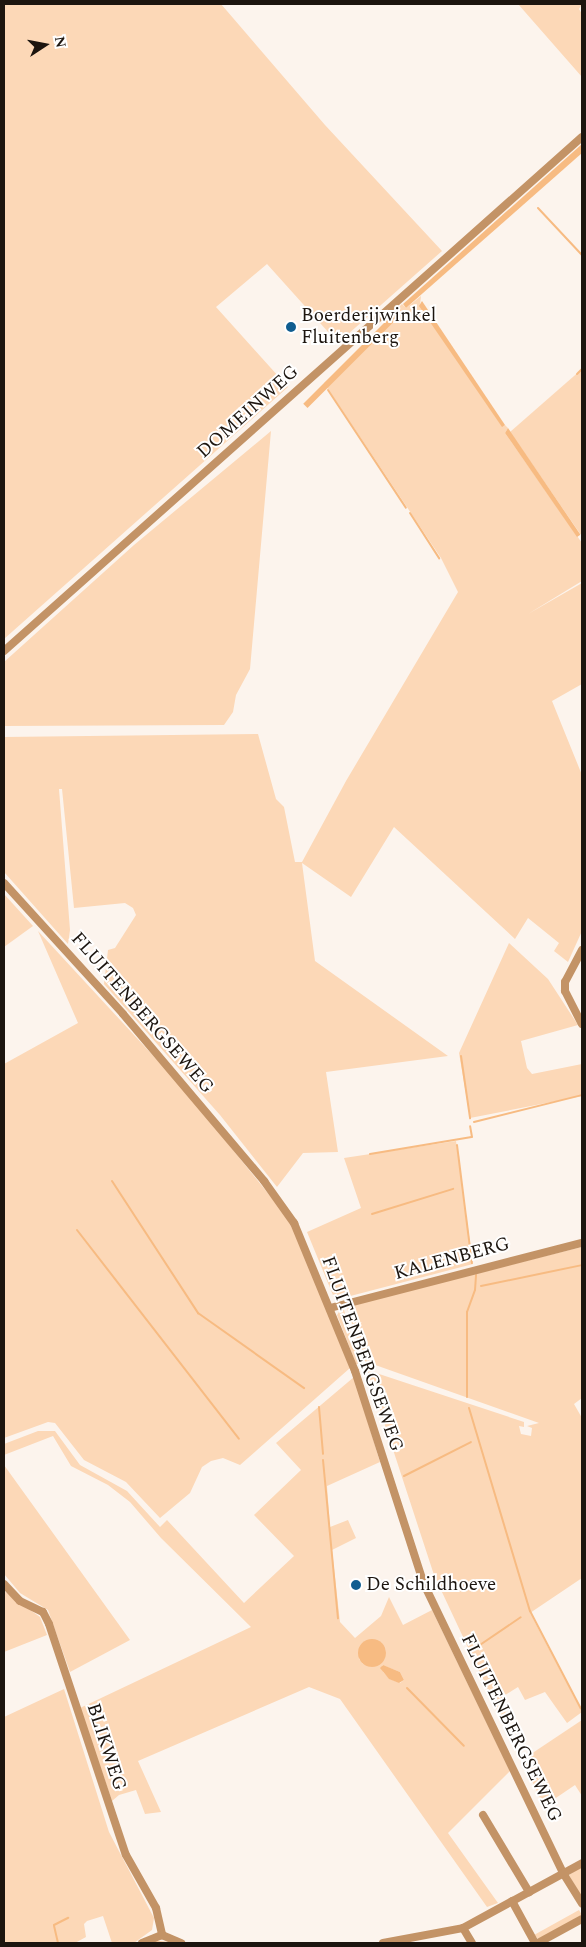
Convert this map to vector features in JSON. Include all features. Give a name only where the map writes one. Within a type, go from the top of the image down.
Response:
[{"type":"street","name":"DOMEINWEG","points":[[4,651],[582,138]]},
{"type":"street","name":"FLUITENBERGSEWEG","points":[[4,883],[123,1014],[264,1181],[298,1230],[354,1371],[423,1582],[563,1873],[582,1903]]},
{"type":"street","points":[[582,950],[565,982],[565,990],[582,1024]]},
{"type":"street","name":"KALENBERG","points":[[330,1308],[582,1243]]},
{"type":"street","name":"BLIKWEG","points":[[4,1584],[20,1601],[38,1608],[49,1624],[126,1855],[156,1908],[162,1934]]},
{"type":"street","points":[[483,1815],[530,1892]]},
{"type":"street","points":[[383,1943],[399,1942],[463,1928],[582,1864]]},
{"type":"street","points":[[512,1901],[536,1943],[582,1919]]},
{"type":"street","points":[[463,1928],[472,1943]]},
{"type":"street","points":[[142,1943],[162,1934],[181,1943]]},
{"type":"shaded area","points":[[4,4],[221,4],[325,125],[442,251],[338,343],[267,264],[216,307],[288,387],[4,639]]},
{"type":"shaded area","points":[[518,4],[582,4],[579,9],[582,14],[582,77]]},
{"type":"shaded area","points":[[582,144],[582,153],[406,308],[403,304]]},
{"type":"shaded area","points":[[421,296],[420,306],[502,426],[505,425],[508,428],[505,433],[582,543],[582,581],[528,614],[582,583],[582,684],[552,701],[582,775],[582,931],[568,962],[554,951],[559,943],[528,918],[515,939],[394,827],[351,897],[302,863],[315,961],[448,1056],[326,1072],[338,1152],[303,1153],[277,1187],[220,1115],[104,984],[108,950],[115,948],[136,915],[133,908],[125,903],[74,908],[62,789],[59,789],[70,930],[68,944],[4,872],[4,737],[258,734],[276,799],[284,807],[295,862],[302,862],[346,781],[458,592],[441,558],[324,383],[401,313],[398,308],[402,304],[406,308]]},
{"type":"shaded area","points":[[422,301],[505,425],[502,427],[419,306]]},
{"type":"shaded area","points":[[398,309],[402,313],[307,408],[303,404]]},
{"type":"shaded area","points":[[582,369],[582,535],[581,535],[510,432]]},
{"type":"shaded area","points":[[508,428],[580,534],[577,537],[505,433]]},
{"type":"shaded area","points":[[271,431],[250,669],[236,695],[233,712],[224,725],[4,726],[4,662],[134,545]]},
{"type":"shaded area","points":[[4,894],[33,926],[4,947]]},
{"type":"shaded area","points":[[38,931],[182,1087],[283,1212],[295,1233],[350,1368],[240,1465],[223,1458],[211,1461],[202,1467],[190,1493],[160,1518],[126,1482],[84,1460],[55,1423],[48,1422],[4,1438],[4,1064],[78,1023]]},
{"type":"shaded area","points":[[509,943],[548,979],[578,1025],[521,1041],[527,1068],[532,1074],[582,1064],[582,1096],[470,1118],[459,1053]]},
{"type":"shaded area","points":[[456,1141],[473,1264],[335,1300],[307,1232],[361,1208],[344,1158]]},
{"type":"shaded area","points":[[582,1247],[582,1398],[574,1404],[582,1418],[582,1578],[530,1613],[582,1712],[567,1723],[545,1692],[525,1700],[518,1687],[502,1697],[506,1714],[501,1718],[434,1575],[367,1370],[524,1422],[524,1427],[519,1426],[521,1434],[531,1436],[532,1428],[527,1426],[539,1423],[364,1361],[347,1308],[348,1305]]},
{"type":"shaded area","points":[[342,1307],[360,1364],[356,1364],[337,1315]]},
{"type":"shaded area","points":[[354,1377],[380,1462],[327,1486],[330,1527],[348,1520],[356,1538],[332,1550],[340,1622],[355,1638],[381,1616],[389,1597],[403,1625],[432,1610],[510,1771],[448,1833],[498,1903],[487,1907],[340,1699],[309,1687],[138,1761],[161,1812],[145,1814],[136,1790],[119,1795],[112,1801],[80,1708],[251,1627],[161,1538],[130,1502],[108,1485],[71,1466],[53,1436],[4,1455],[4,1444],[38,1431],[55,1431],[80,1465],[127,1491],[160,1527],[167,1520],[244,1603],[294,1556],[254,1515],[301,1470],[276,1443]],"holes":[[[365,1641],[385,1647],[386,1650],[385,1658],[372,1667],[363,1664],[359,1659],[360,1649]],[[382,1665],[400,1672],[404,1680],[400,1683],[390,1679],[383,1672]]]},
{"type":"shaded area","points":[[4,1465],[130,1640],[70,1672],[48,1610],[20,1593],[4,1574]]},
{"type":"shaded area","points":[[4,1591],[40,1617],[47,1635],[4,1652]]},
{"type":"shaded area","points":[[372,1639],[382,1643],[386,1653],[382,1663],[372,1667],[362,1663],[358,1653],[362,1643]]},
{"type":"shaded area","points":[[383,1665],[400,1672],[404,1680],[399,1683],[389,1679],[380,1668]]},
{"type":"shaded area","points":[[64,1689],[109,1832],[154,1918],[152,1930],[134,1943],[112,1943],[103,1916],[87,1921],[84,1924],[86,1937],[75,1943],[4,1943],[4,1717]]},
{"type":"shaded area","points":[[582,1720],[582,1796],[575,1785],[544,1806],[522,1760]]},
{"type":"shaded area","points":[[582,1866],[582,1898],[569,1875]]},
{"type":"shaded area","points":[[579,1910],[582,1915],[563,1926],[538,1939],[534,1935]]},
{"type":"waterway","points":[[538,208],[582,255]]},
{"type":"waterway","points":[[577,374],[582,369]]},
{"type":"waterway","points":[[328,390],[406,508]]},
{"type":"waterway","points":[[410,513],[439,558]]},
{"type":"waterway","points":[[461,1056],[470,1118]]},
{"type":"waterway","points":[[474,1122],[582,1095]]},
{"type":"waterway","points":[[370,1154],[472,1137],[470,1126]]},
{"type":"waterway","points":[[457,1145],[472,1263]]},
{"type":"waterway","points":[[112,1181],[198,1313],[304,1388]]},
{"type":"waterway","points":[[372,1214],[453,1189]]},
{"type":"waterway","points":[[77,1230],[239,1439]]},
{"type":"waterway","points":[[481,1286],[582,1265]]},
{"type":"waterway","points":[[467,1397],[467,1312],[475,1290],[476,1275]]},
{"type":"waterway","points":[[319,1407],[323,1454]]},
{"type":"waterway","points":[[469,1408],[530,1611],[581,1709]]},
{"type":"waterway","points":[[404,1476],[471,1442]]},
{"type":"waterway","points":[[323,1460],[338,1618]]},
{"type":"waterway","points":[[471,1651],[521,1617]]},
{"type":"waterway","points":[[407,1688],[464,1746]]},
{"type":"waterway","points":[[58,1943],[54,1925],[68,1918]]},
{"type":"waterway","points":[[154,1942],[171,1943]]},
{"type":"place","name":"Boerderijwinkel Fluitenberg","points":[[291,327]]},
{"type":"place","name":"De Schildhoeve","points":[[356,1585]]}]
